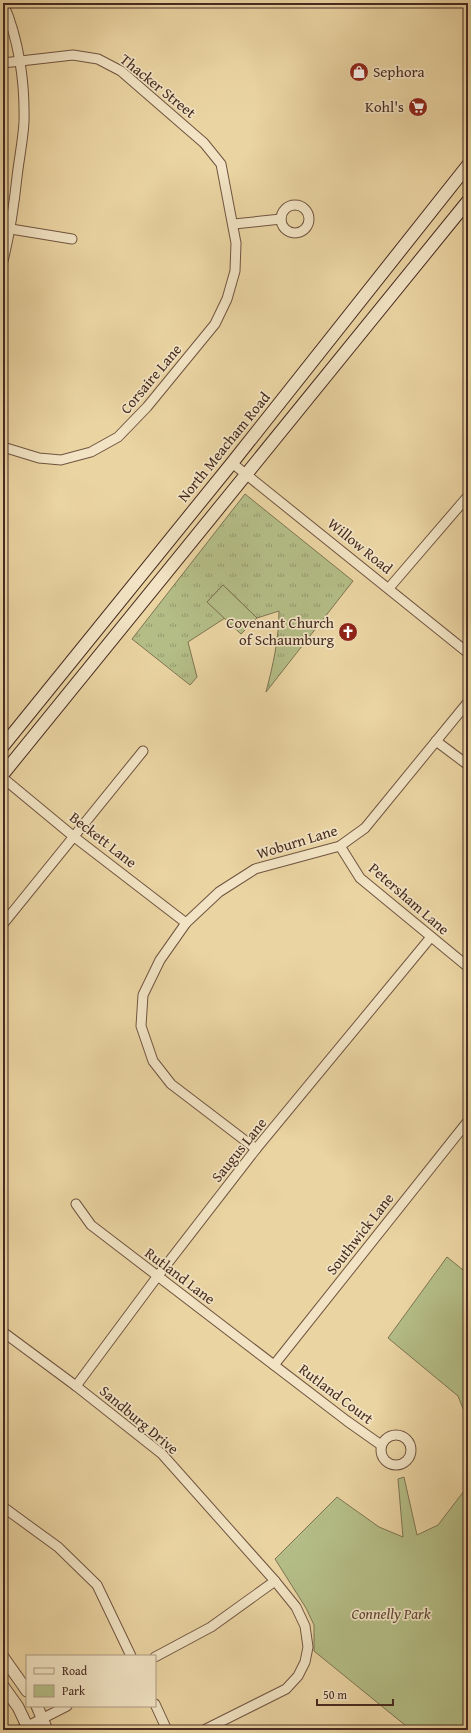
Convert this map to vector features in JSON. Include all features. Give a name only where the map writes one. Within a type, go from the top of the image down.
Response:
[{"type":"main road","name":"North Meacham Road","points":[[3,746],[232,463],[468,165]]},
{"type":"main road","points":[[3,774],[468,201]]},
{"type":"street","points":[[3,3],[12,23],[19,62],[23,92],[24,123],[11,229],[3,261]]},
{"type":"street","name":"Thacker Street","points":[[3,63],[73,55],[98,59],[121,71],[204,143],[221,164],[234,224]]},
{"type":"street","points":[[234,224],[281,219]]},
{"type":"street","name":"Corsaire Lane","points":[[3,447],[39,458],[61,460],[72,458],[92,452],[111,441],[133,423],[215,324],[227,299],[235,271],[236,243],[234,224]]},
{"type":"street","points":[[11,229],[72,239]]},
{"type":"street","name":"Willow Road","points":[[232,463],[247,473],[468,653]]},
{"type":"street","points":[[389,588],[468,496]]},
{"type":"street","name":"Woburn Lane","points":[[256,1150],[171,1084],[153,1061],[141,1026],[143,994],[160,960],[186,924],[219,892],[255,869],[340,846],[365,828],[468,702]]},
{"type":"street","points":[[436,741],[468,765]]},
{"type":"street","points":[[3,924],[143,751]]},
{"type":"street","name":"Beckett Lane","points":[[3,778],[73,836],[186,924]]},
{"type":"street","name":"Petersham Lane","points":[[340,846],[360,878],[468,967]]},
{"type":"street","name":"Saugus Lane","points":[[76,1386],[156,1277],[256,1150],[431,937]]},
{"type":"street","name":"Southwick Lane","points":[[274,1365],[468,1121]]},
{"type":"street","name":"Rutland Lane","points":[[76,1204],[91,1225],[156,1277],[274,1365]]},
{"type":"street","name":"Sandburg Drive","points":[[3,1332],[76,1386],[162,1454],[275,1581],[296,1607],[305,1626],[308,1647],[305,1662],[298,1676],[286,1690],[204,1730]]},
{"type":"street","name":"Rutland Court","points":[[274,1365],[381,1445]]},
{"type":"street","points":[[3,1507],[58,1547],[97,1585],[131,1655]]},
{"type":"street","points":[[156,1656],[211,1627],[275,1581]]},
{"type":"street","points":[[3,1657],[26,1690]]},
{"type":"street","points":[[3,1686],[26,1729],[45,1725],[66,1707]]},
{"type":"street","points":[[156,1706],[167,1730]]},
{"type":"street","points":[[37,1707],[45,1725]]},
{"type":"green space","points":[[245,494],[353,581],[266,692],[275,652],[279,611],[257,618],[223,585],[207,602],[225,618],[188,642],[197,677],[190,685],[132,639]]},
{"type":"green space","points":[[223,585],[257,618],[241,634],[207,602]]},
{"type":"green space","points":[[447,1257],[468,1274],[468,1421],[458,1396],[388,1338]]},
{"type":"green space","name":"Connelly Park","points":[[404,1477],[417,1535],[438,1525],[464,1491],[468,1481],[468,1730],[411,1730],[314,1651],[314,1625],[306,1608],[275,1559],[337,1497],[379,1527],[403,1537],[398,1479]]},
{"type":"place","name":"Sephora","points":[[359,72]]},
{"type":"place","name":"Kohl's","points":[[418,107]]},
{"type":"place","name":"Covenant Church of Schaumburg","points":[[348,632]]}]
